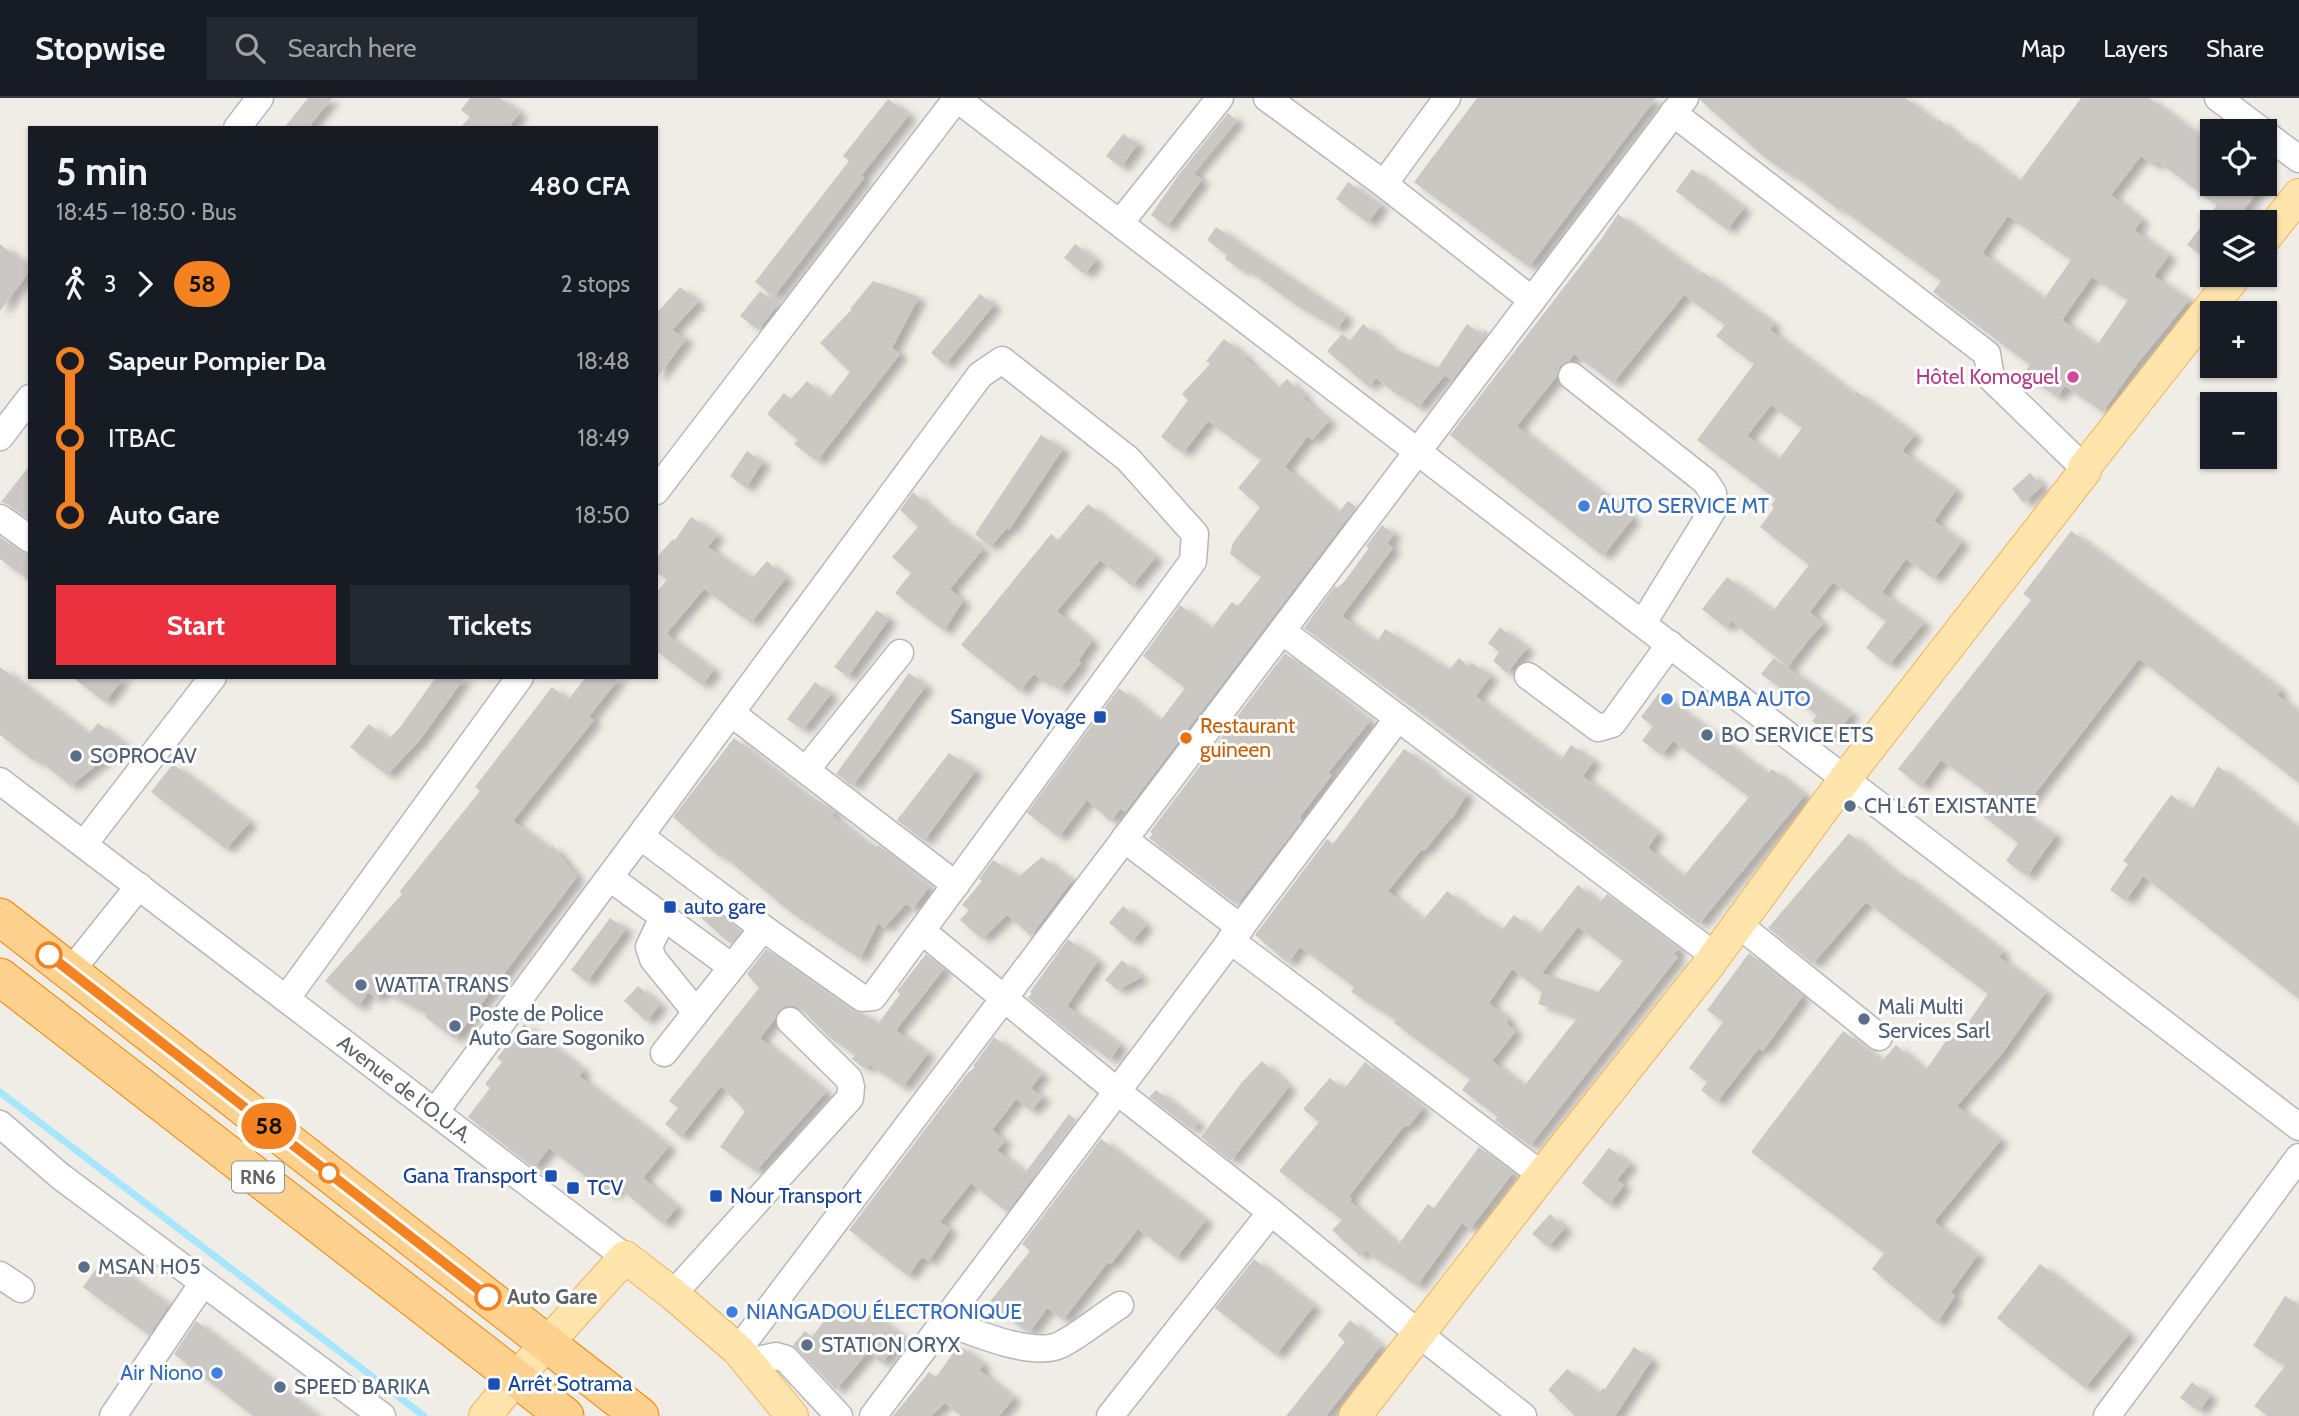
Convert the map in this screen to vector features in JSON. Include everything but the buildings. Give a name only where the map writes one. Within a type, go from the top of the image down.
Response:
[{"type":"highway","name":"RN6","points":[[0,917],[640,1416]]},
{"type":"highway","name":"RN6","points":[[0,977],[565,1416]]},
{"type":"main road","points":[[2277,223],[2299,195]]},
{"type":"main road","points":[[1355,1416],[1715,956],[1845,779],[2227,287]]},
{"type":"main road","points":[[485,1416],[625,1257]]},
{"type":"main road","name":"Avenue de l'O.U.A.","points":[[625,1257],[673,1294],[743,1356],[792,1416]]},
{"type":"street","points":[[658,488],[957,98],[2299,1127]]},
{"type":"street","points":[[1120,223],[1220,98]]},
{"type":"street","points":[[1267,98],[1384,184],[1532,300]]},
{"type":"street","points":[[1384,184],[1447,98]]},
{"type":"street","points":[[2218,98],[2246,119]]},
{"type":"street","points":[[743,1356],[1005,997],[1679,106],[1987,354],[1992,378],[2084,468]]},
{"type":"street","points":[[2277,142],[2299,159]]},
{"type":"street","points":[[435,1112],[979,374],[1002,360],[1128,459],[1195,534],[1192,561],[873,997],[862,998],[640,836]]},
{"type":"street","points":[[1572,376],[1705,481],[1713,493],[1714,508],[1643,623]]},
{"type":"street","points":[[0,437],[28,401]]},
{"type":"street","points":[[0,518],[28,538]]},
{"type":"street","points":[[1282,631],[1715,956]]},
{"type":"street","points":[[1528,676],[1598,728],[1612,724],[1670,644]]},
{"type":"street","points":[[806,770],[900,653]]},
{"type":"street","points":[[84,844],[211,679]]},
{"type":"street","points":[[286,999],[519,679]]},
{"type":"street","points":[[731,713],[956,885]]},
{"type":"street","points":[[873,1416],[1398,718]]},
{"type":"street","name":"Avenue de l'O.U.A.","points":[[0,780],[625,1257]]},
{"type":"street","points":[[1124,839],[1236,934],[1542,1175]]},
{"type":"street","points":[[610,878],[732,967]]},
{"type":"street","points":[[71,971],[139,886]]},
{"type":"street","points":[[663,917],[649,947],[653,959],[696,1012]]},
{"type":"street","points":[[1738,924],[1879,1037]]},
{"type":"street","points":[[664,1053],[763,928]]},
{"type":"street","points":[[922,931],[1118,1092],[1523,1416]]},
{"type":"street","points":[[673,1294],[850,1098],[849,1079],[790,1021]]},
{"type":"street","points":[[0,1124],[60,1176],[382,1416]]},
{"type":"street","points":[[2107,1416],[2299,1157]]},
{"type":"street","points":[[1110,1416],[1271,1212]]},
{"type":"street","points":[[113,1416],[203,1283]]},
{"type":"street","points":[[943,1321],[997,1341],[1029,1347],[1058,1346],[1120,1304]]},
{"type":"street","points":[[743,1356],[776,1356],[786,1359],[839,1416]]},
{"type":"waterway","points":[[0,1092],[424,1416]]},
{"type":"bus line","name":"58","points":[[49,955],[488,1297]]},
{"type":"place","name":"Hôtel Komoguel","points":[[2073,377]]},
{"type":"place","name":"AUTO SERVICE MT","points":[[1584,506]]},
{"type":"place","name":"DAMBA AUTO","points":[[1667,699]]},
{"type":"place","name":"Sangue Voyage","points":[[1100,717]]},
{"type":"place","name":"BO SERVICE ETS","points":[[1707,735]]},
{"type":"place","name":"Restaurant guineen","points":[[1186,738]]},
{"type":"place","name":"SOPROCAV","points":[[76,756]]},
{"type":"place","name":"CH L6T EXISTANTE","points":[[1850,806]]},
{"type":"place","name":"auto gare","points":[[670,907]]},
{"type":"place","name":"WATTA TRANS","points":[[361,985]]},
{"type":"place","name":"Mali Multi Services Sarl","points":[[1864,1019]]},
{"type":"place","name":"Poste de Police Auto Gare Sogoniko","points":[[455,1026]]},
{"type":"place","name":"Gana Transport","points":[[551,1176]]},
{"type":"place","name":"TCV","points":[[573,1188]]},
{"type":"place","name":"Nour Transport","points":[[716,1196]]},
{"type":"place","name":"MSAN H05","points":[[84,1267]]},
{"type":"place","name":"Auto Gare","points":[[488,1297]]},
{"type":"place","name":"NIANGADOU ÉLECTRONIQUE","points":[[732,1312]]},
{"type":"place","name":"STATION ORYX","points":[[807,1345]]},
{"type":"place","name":"Air Niono","points":[[217,1373]]},
{"type":"place","name":"Arrêt Sotrama","points":[[494,1384]]},
{"type":"place","name":"SPEED BARIKA","points":[[280,1387]]}]
